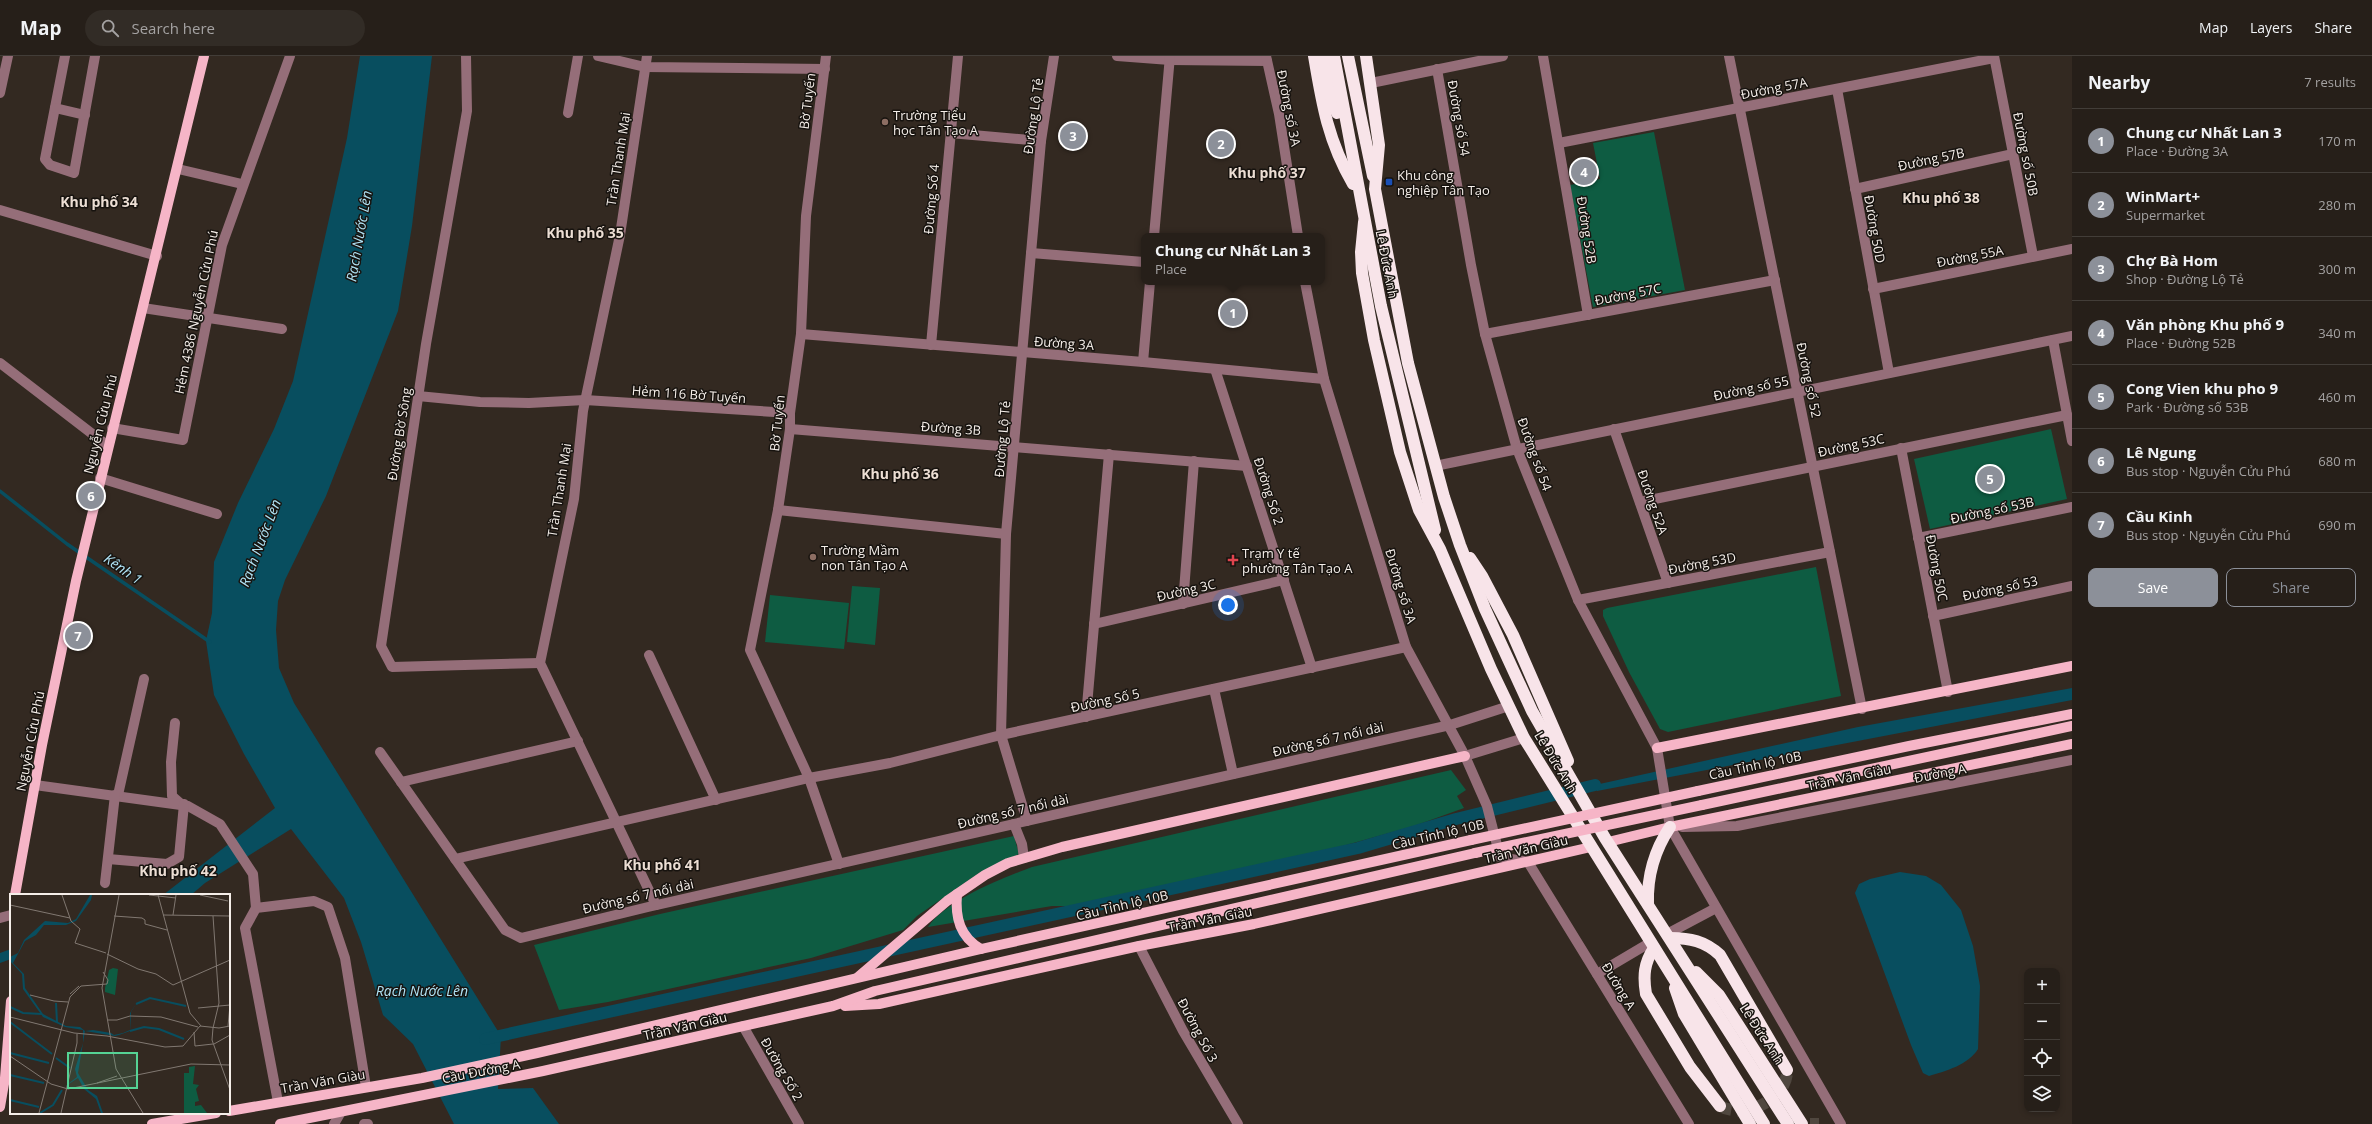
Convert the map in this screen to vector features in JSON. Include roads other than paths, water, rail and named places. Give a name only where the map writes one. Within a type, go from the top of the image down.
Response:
[{"type":"highway","points":[[1314,56],[1324,114],[1334,144],[1358,192]]},
{"type":"highway","points":[[1324,56],[1351,152],[1358,192]]},
{"type":"highway","points":[[1334,56],[1336,97]]},
{"type":"highway","points":[[1348,56],[1364,89]]},
{"type":"highway","points":[[1359,56],[1364,89],[1366,134],[1375,189]]},
{"type":"highway","name":"Lê Đức Anh","points":[[1366,56],[1364,89],[1379,145],[1375,189],[1408,363],[1435,466],[1460,545],[1482,576],[1513,635],[1567,757],[1575,785],[1608,842],[1788,1124]]},
{"type":"highway","name":"Lê Đức Anh","points":[[1358,192],[1397,375],[1440,549],[1463,606],[1524,738],[1764,1124]]},
{"type":"highway","points":[[1648,904],[1648,890],[1654,857],[1659,843],[1670,827]]},
{"type":"highway","points":[[1669,936],[1685,938],[1709,945],[1720,955],[1787,1070]]},
{"type":"highway","points":[[1652,945],[1644,968],[1646,994],[1690,1067],[1720,1106]]},
{"type":"highway","name":"Lê Đức Anh","points":[[1689,968],[1701,975],[1719,995],[1802,1124]]},
{"type":"highway","name":"Lê Đức Anh","points":[[1673,977],[1678,1001],[1684,1014],[1750,1124]]},
{"type":"main road","name":"Nguyễn Cửu Phú","points":[[15,894],[35,785],[76,581],[112,428],[178,169],[204,56]]},
{"type":"main road","points":[[1657,748],[1862,709],[2072,666]]},
{"type":"main road","name":"Cầu Tỉnh lộ 10B","points":[[812,990],[981,949],[1632,804],[1908,746],[2072,714]]},
{"type":"main road","name":"Cầu Tỉnh lộ 10B","points":[[853,999],[876,991],[1560,833],[2072,726]]},
{"type":"main road","name":"Trần Văn Giàu","points":[[1608,842],[1670,827],[2072,744]]},
{"type":"main road","points":[[856,979],[953,899],[991,872],[1024,858],[1062,846],[1465,756]]},
{"type":"main road","name":"Trần Văn Giàu","points":[[833,1006],[879,1004],[1139,946],[1254,924],[1591,847]]},
{"type":"main road","points":[[953,899],[960,927],[966,938],[981,949]]},
{"type":"main road","name":"Trần Văn Giàu","points":[[537,1053],[812,990]]},
{"type":"main road","name":"Trần Văn Giàu","points":[[543,1071],[833,1006],[853,999]]},
{"type":"main road","points":[[0,1107],[5,1078],[10,1014]]},
{"type":"main road","name":"Cầu Đường A","points":[[422,1078],[537,1053]]},
{"type":"main road","name":"Cầu Đường A","points":[[341,1112],[543,1071]]},
{"type":"main road","name":"Trần Văn Giàu","points":[[230,1111],[422,1078]]},
{"type":"main road","points":[[280,1124],[341,1112]]},
{"type":"main road","points":[[152,1124],[210,1114]]},
{"type":"street","points":[[0,93],[8,56]]},
{"type":"street","points":[[65,56],[45,159],[50,165],[74,173],[95,56]]},
{"type":"street","name":"Hẻm 4386 Nguyễn Cửu Phú","points":[[112,428],[183,440],[222,245],[242,184],[290,56]]},
{"type":"street","name":"Đường Bờ Sông","points":[[466,56],[466,112],[418,396],[381,646],[392,666],[540,663]]},
{"type":"street","points":[[568,113],[578,56]]},
{"type":"street","points":[[598,56],[645,67],[825,69]]},
{"type":"street","name":"Trần Thanh Mại","points":[[540,663],[574,499],[585,400],[620,235],[647,56]]},
{"type":"street","name":"Bờ Tuyến","points":[[826,56],[806,216],[801,334],[790,413],[790,429],[778,510],[750,650],[809,778],[839,864]]},
{"type":"street","name":"Đường Số 4","points":[[931,345],[958,56]]},
{"type":"street","name":"Đường Lộ Tẻ","points":[[1027,821],[1001,735],[1006,534],[1041,141],[1054,56]]},
{"type":"street","points":[[1117,56],[1170,58],[1266,58]]},
{"type":"street","points":[[1364,89],[1437,69],[1503,56]]},
{"type":"street","name":"Đường 52B","points":[[1543,56],[1588,315]]},
{"type":"street","name":"Đường số 52","points":[[1729,56],[1862,709]]},
{"type":"street","name":"Đường 57A","points":[[1559,143],[1994,57]]},
{"type":"street","name":"Đường số 50B","points":[[1994,57],[2033,256]]},
{"type":"street","points":[[1154,233],[1170,58]]},
{"type":"street","name":"Đường số 3A","points":[[1266,58],[1279,114],[1298,233]]},
{"type":"street","name":"Đường số 54","points":[[1437,69],[1471,265],[1485,334],[1517,449],[1578,600],[1657,748],[1670,827],[1841,1124]]},
{"type":"street","name":"Đường 50D","points":[[1837,89],[1889,373]]},
{"type":"street","points":[[55,108],[85,115]]},
{"type":"street","points":[[950,134],[1041,141]]},
{"type":"street","name":"Đường 57B","points":[[1855,189],[2013,154]]},
{"type":"street","points":[[178,169],[242,184]]},
{"type":"street","points":[[0,210],[156,256]]},
{"type":"street","name":"Đường 55A","points":[[1873,289],[2072,249]]},
{"type":"street","points":[[1031,253],[1141,262]]},
{"type":"street","name":"Đường 57C","points":[[1485,334],[1775,280]]},
{"type":"street","points":[[1143,362],[1150,285]]},
{"type":"street","name":"Đường số 3A","points":[[1306,285],[1324,379],[1406,647],[1450,725],[1465,756],[1487,806],[1500,857],[1528,862]]},
{"type":"street","points":[[143,308],[282,329]]},
{"type":"street","name":"Đường 3A","points":[[801,334],[1143,362],[1324,379]]},
{"type":"street","name":"Đường số 55","points":[[1435,466],[2072,336]]},
{"type":"street","points":[[2053,340],[2072,442]]},
{"type":"street","points":[[0,363],[108,446]]},
{"type":"street","name":"Đường Số 2","points":[[1215,369],[1312,668]]},
{"type":"street","name":"Hẻm 116 Bờ Tuyến","points":[[418,396],[487,402],[529,403],[585,400],[790,413]]},
{"type":"street","name":"Đường 53C","points":[[1640,502],[2067,415]]},
{"type":"street","name":"Đường 3B","points":[[790,429],[1247,466]]},
{"type":"street","name":"Đường 52A","points":[[1614,429],[1668,583]]},
{"type":"street","name":"Đường 50C","points":[[1901,448],[1948,692]]},
{"type":"street","points":[[1086,717],[1109,454]]},
{"type":"street","points":[[1183,604],[1194,461]]},
{"type":"street","points":[[100,478],[216,514]]},
{"type":"street","name":"Đường số 53B","points":[[1918,538],[2072,507]]},
{"type":"street","points":[[778,510],[1006,534]]},
{"type":"street","name":"Đường 53D","points":[[1578,600],[1830,552]]},
{"type":"street","name":"Đường 3C","points":[[1094,624],[1284,580]]},
{"type":"street","name":"Đường số 53","points":[[1933,616],[2072,586]]},
{"type":"street","name":"Đường Số 5","points":[[455,859],[809,778],[890,763],[1001,735],[1214,690],[1406,647]]},
{"type":"street","points":[[649,655],[716,800]]},
{"type":"street","points":[[540,663],[656,905]]},
{"type":"street","points":[[105,883],[117,795],[144,679]]},
{"type":"street","points":[[1214,690],[1233,774]]},
{"type":"street","name":"Đường số 7 nối dài","points":[[455,859],[505,930],[521,938],[656,905],[1450,725],[1509,706]]},
{"type":"street","points":[[175,723],[171,762],[172,796],[182,804],[220,824],[252,874],[256,908],[245,928],[278,1102]]},
{"type":"street","points":[[1465,756],[1524,738]]},
{"type":"street","points":[[401,782],[578,741]]},
{"type":"street","points":[[380,752],[455,859]]},
{"type":"street","name":"Đường A","points":[[1670,827],[1737,826],[2072,760]]},
{"type":"street","points":[[35,785],[182,804]]},
{"type":"street","points":[[108,858],[167,864],[179,857],[182,804]]},
{"type":"street","points":[[1014,824],[1022,844],[1024,858]]},
{"type":"street","name":"Đường A","points":[[1528,862],[1689,1124]]},
{"type":"street","points":[[256,908],[314,901],[328,907],[346,958],[366,1087]]},
{"type":"street","points":[[1669,936],[1716,908]]},
{"type":"street","points":[[0,918],[10,915]]},
{"type":"street","points":[[1597,974],[1652,945]]},
{"type":"street","name":"Đường Số 3","points":[[1139,946],[1183,1032],[1238,1124]]},
{"type":"street","name":"Đường Số 2","points":[[742,1026],[799,1124]]},
{"type":"street","points":[[334,1124],[341,1112]]},
{"type":"water","name":"Rạch Nước Lên","points":[[360,56],[432,56],[412,226],[398,311],[326,496],[285,580],[278,601],[276,630],[279,668],[294,703],[501,1036],[498,1089],[533,1088],[559,1124],[454,1124],[413,1044],[383,1015],[361,942],[344,898],[291,829],[205,883],[192,894],[164,894],[275,808],[244,754],[214,695],[206,641],[212,613],[214,562],[238,503],[274,429],[293,381],[347,138]]},
{"type":"water","points":[[2072,688],[2072,700],[1597,791],[1595,785],[1858,727]]},
{"type":"water","points":[[1900,872],[1926,876],[1941,885],[1961,910],[1973,946],[1980,986],[1978,1049],[1974,1055],[1956,1067],[1929,1076],[1923,1073],[1911,1045],[1855,893],[1859,884],[1870,879]]},
{"type":"water","points":[[10,949],[10,959],[0,963],[0,953]]},
{"type":"waterway","name":"Kênh 1","points":[[0,491],[67,544],[210,642]]},
{"type":"waterway","points":[[485,1039],[1358,848],[1456,819],[1595,785]]},
{"type":"tunnel","points":[[1720,1106],[1730,1110],[1741,1110],[1763,1104],[1773,1098],[1780,1090],[1785,1080],[1787,1070]]},
{"type":"tunnel","points":[[1792,1124],[1819,1124]]},
{"type":"place","name":"Trường Tiểu học Tân Tạo A","points":[[885,122]]},
{"type":"place","name":"Chợ Bà Hom","points":[[1073,136]]},
{"type":"place","name":"WinMart+","points":[[1221,144]]},
{"type":"place","name":"Văn phòng Khu phố 9","points":[[1584,172]]},
{"type":"place","name":"Khu công nghiệp Tân Tạo","points":[[1389,182]]},
{"type":"place","name":"Chung cư Nhất Lan 3","points":[[1233,313]]},
{"type":"place","name":"Cong Vien khu pho 9","points":[[1990,479]]},
{"type":"place","name":"Lê Ngung","points":[[91,496]]},
{"type":"place","name":"Trường Mầm non Tân Tạo A","points":[[813,557]]},
{"type":"place","name":"Trạm Y tế phường Tân Tạo A","points":[[1233,560]]},
{"type":"place","name":"Cầu Kinh","points":[[78,636]]},
{"type":"district","name":"Khu phố 37","points":[[1267,173]]},
{"type":"district","name":"Khu phố 38","points":[[1941,198]]},
{"type":"district","name":"Khu phố 34","points":[[99,202]]},
{"type":"district","name":"Khu phố 35","points":[[585,233]]},
{"type":"district","name":"Khu phố 36","points":[[900,474]]},
{"type":"district","name":"Khu phố 41","points":[[662,865]]},
{"type":"district","name":"Khu phố 42","points":[[178,871]]}]
